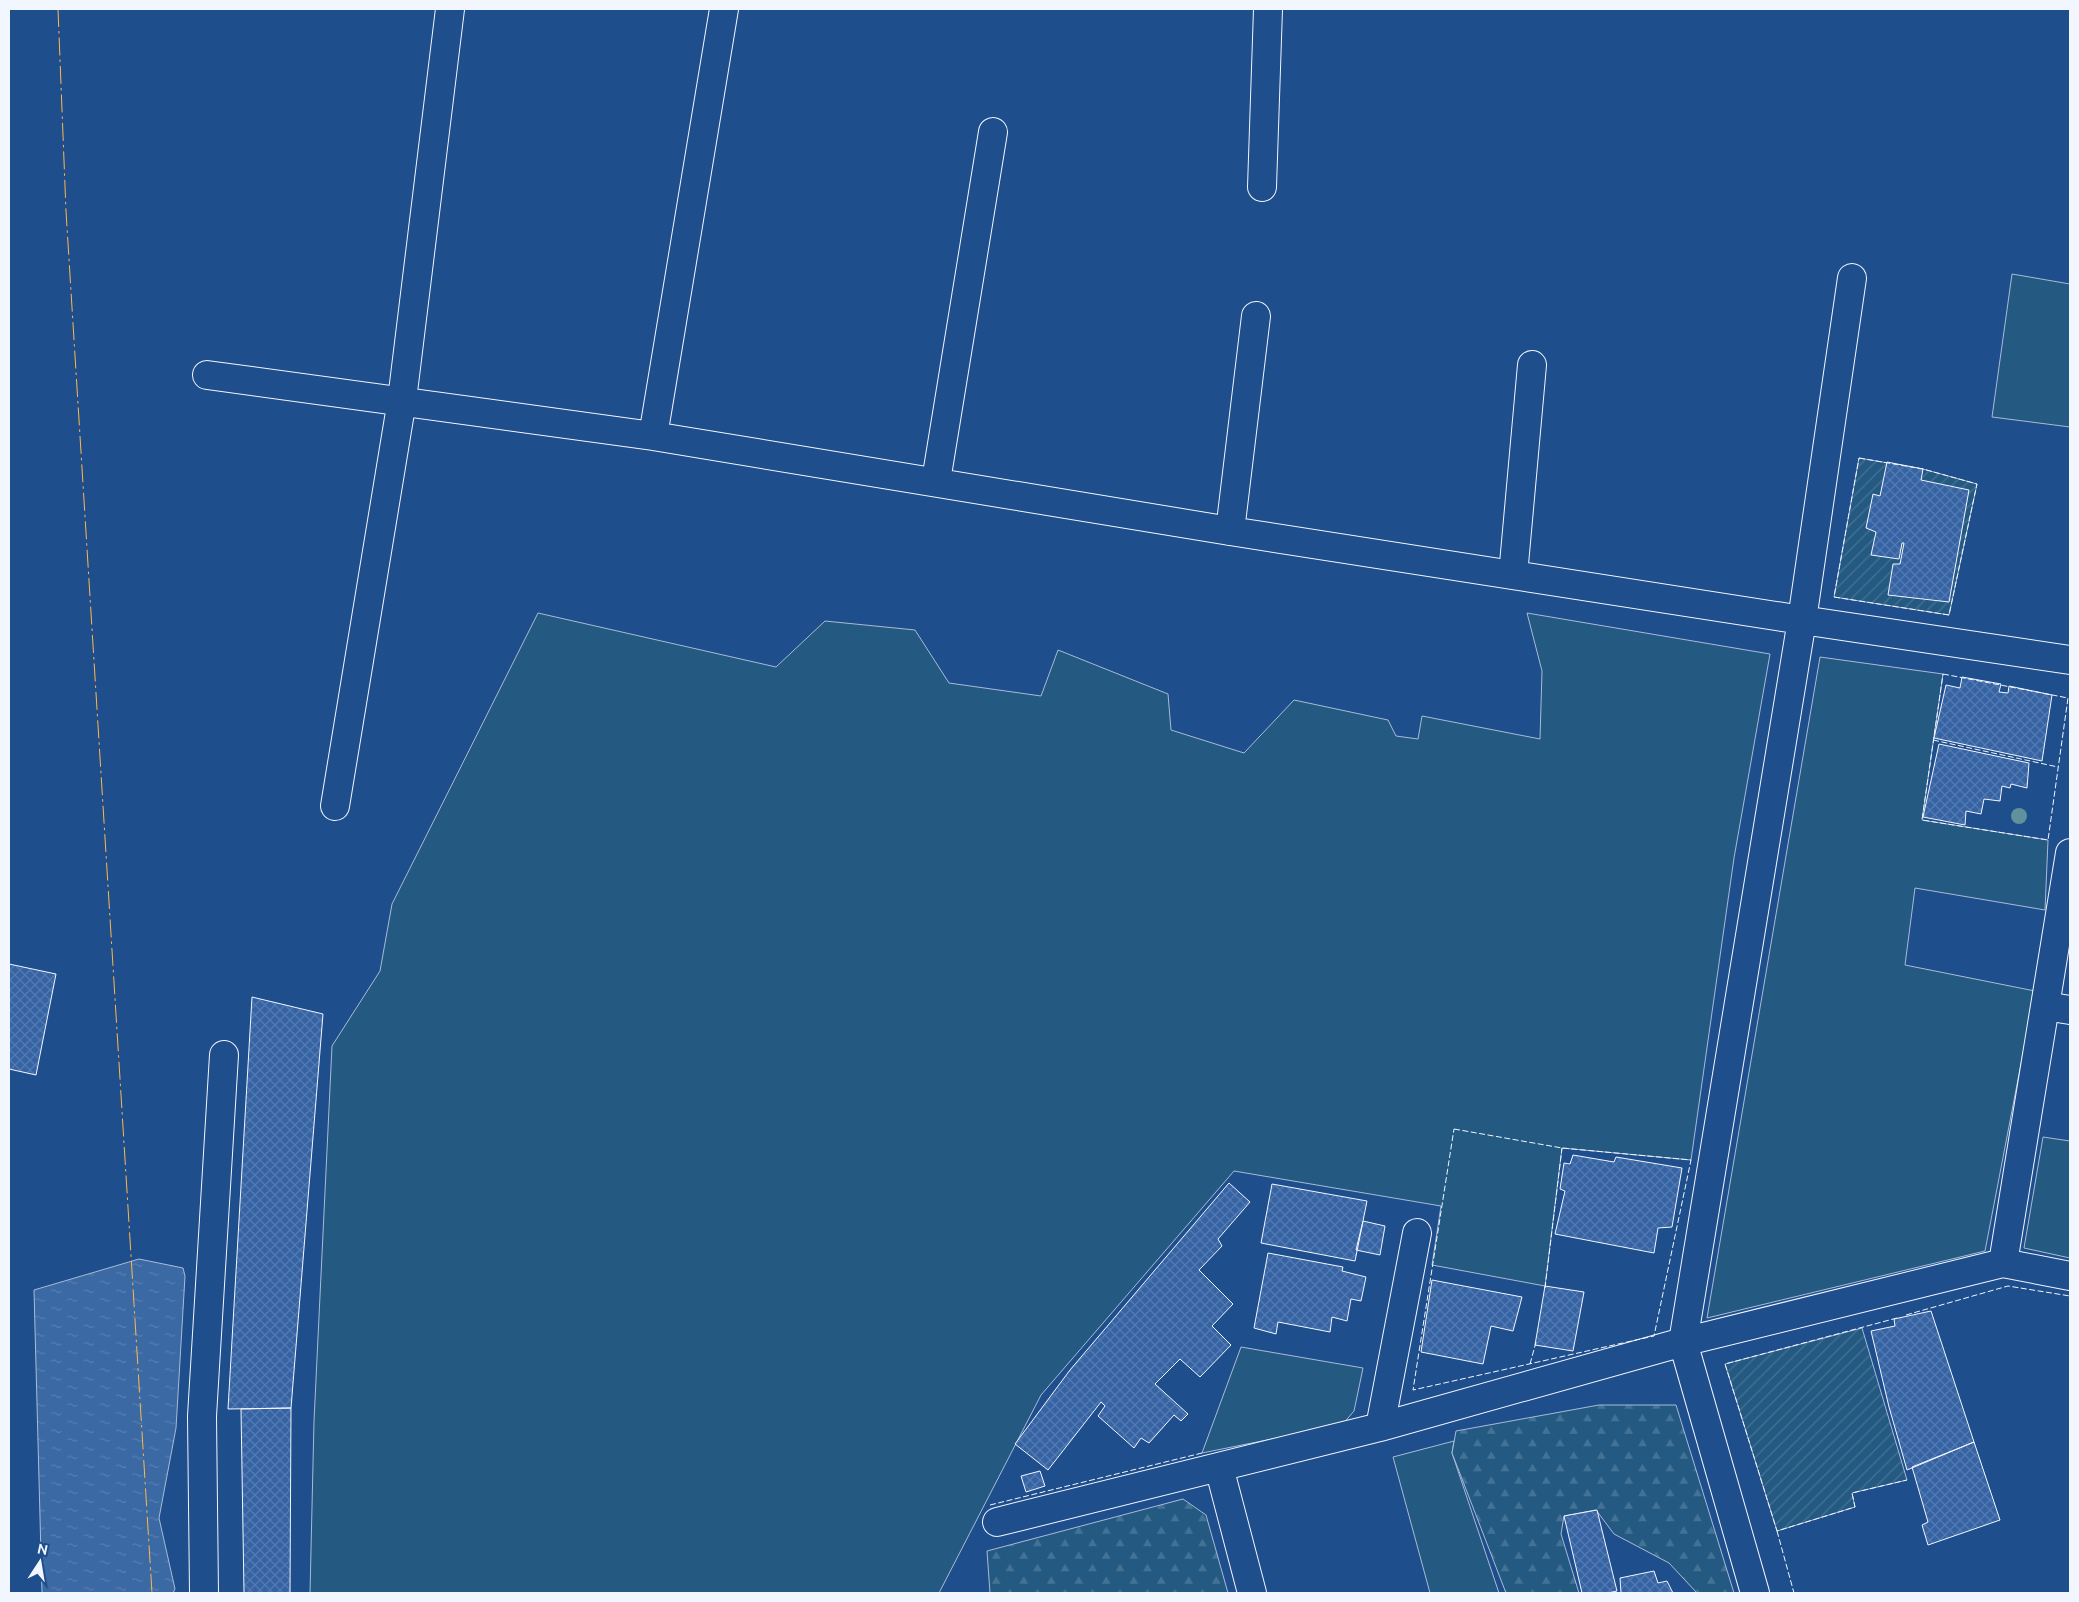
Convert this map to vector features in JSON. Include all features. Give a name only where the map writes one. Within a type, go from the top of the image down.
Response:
[{"type":"street","points":[[335,806],[402,400],[450,9]]},
{"type":"street","points":[[654,436],[724,9]]},
{"type":"street","points":[[1262,187],[1268,9]]},
{"type":"street","points":[[936,481],[993,132]]},
{"type":"street","points":[[1755,1593],[1683,1342],[1802,620],[1852,278]]},
{"type":"street","points":[[1230,530],[1256,316]]},
{"type":"street","points":[[1512,574],[1532,365]]},
{"type":"street","points":[[207,375],[402,400],[654,436],[1230,530],[2070,660]]},
{"type":"street","points":[[2003,1263],[2058,1008],[2070,853]]},
{"type":"street","points":[[204,1593],[202,1416],[224,1055]]},
{"type":"street","points":[[1380,1427],[1417,1234]]},
{"type":"street","points":[[997,1522],[1380,1427],[1683,1342],[2003,1263],[2070,1276]]},
{"type":"street","points":[[1219,1467],[1252,1593]]},
{"type":"green space","points":[[2012,274],[2070,284],[2070,427],[1992,417]]},
{"type":"green space","points":[[1859,458],[1923,469],[1977,484],[1949,615],[1834,597]]},
{"type":"green space","points":[[538,613],[776,667],[825,621],[915,630],[949,683],[1041,696],[1058,650],[1168,694],[1171,730],[1244,753],[1294,700],[1388,720],[1396,736],[1418,739],[1422,716],[1540,739],[1542,671],[1527,613],[1770,654],[1734,858],[1691,1160],[1562,1148],[1545,1286],[1432,1265],[1441,1206],[1234,1171],[1041,1395],[939,1593],[310,1593],[314,1421],[332,1046],[380,971],[392,904]]},
{"type":"green space","points":[[1820,657],[1943,674],[1922,820],[2048,840],[2045,910],[1915,888],[1905,965],[2035,991],[1985,1251],[1707,1318]]},
{"type":"green space","points":[[2043,1137],[2070,1141],[2070,1258],[2024,1248]]},
{"type":"green space","points":[[1862,1328],[1907,1480],[1852,1493],[1855,1507],[1777,1531],[1725,1364]]},
{"type":"green space","points":[[1241,1347],[1363,1368],[1354,1411],[1342,1425],[1202,1453]]},
{"type":"green space","points":[[1599,1405],[1676,1405],[1734,1593],[1697,1593],[1669,1563],[1614,1534],[1596,1510],[1564,1516],[1561,1534],[1579,1593],[1506,1593],[1452,1453],[1456,1431]]},
{"type":"green space","points":[[1454,1441],[1452,1453],[1499,1593],[1430,1593],[1393,1457]]},
{"type":"green space","points":[[1183,1499],[1206,1515],[1228,1593],[990,1593],[987,1551]]},
{"type":"water","points":[[139,1259],[183,1268],[185,1276],[176,1428],[159,1518],[175,1589],[173,1593],[42,1593],[34,1290]]},
{"type":"building","points":[[1887,462],[1923,469],[1921,480],[1969,490],[1949,602],[1888,595],[1893,564],[1900,564],[1904,543],[1902,543],[1899,559],[1871,555],[1876,532],[1866,528],[1873,494],[1880,496]]},
{"type":"building","points":[[1962,677],[2001,684],[1999,692],[2008,693],[2009,686],[2052,695],[2042,761],[1934,738],[1946,685],[1960,688]]},
{"type":"building","points":[[1939,744],[2029,763],[2027,788],[2011,784],[2010,788],[2002,786],[2000,801],[1984,799],[1981,814],[1966,811],[1965,825],[1923,817]]},
{"type":"building","points":[[9,964],[56,974],[36,1075],[9,1069]]},
{"type":"building","points":[[252,997],[323,1014],[291,1408],[228,1409]]},
{"type":"building","points":[[1573,1155],[1614,1162],[1616,1157],[1682,1168],[1672,1227],[1658,1228],[1654,1253],[1555,1234],[1565,1191],[1560,1189],[1564,1163],[1570,1164]]},
{"type":"building","points":[[1229,1183],[1250,1202],[1218,1239],[1222,1246],[1199,1270],[1233,1304],[1212,1326],[1231,1345],[1200,1377],[1180,1359],[1155,1384],[1188,1414],[1181,1421],[1174,1415],[1149,1443],[1141,1438],[1134,1448],[1098,1416],[1105,1406],[1101,1402],[1048,1470],[1015,1444],[1070,1370]]},
{"type":"building","points":[[1272,1184],[1367,1201],[1355,1261],[1261,1243]]},
{"type":"building","points":[[1363,1221],[1385,1226],[1380,1255],[1356,1250]]},
{"type":"building","points":[[1268,1253],[1343,1267],[1342,1271],[1366,1277],[1361,1301],[1351,1299],[1347,1321],[1332,1317],[1330,1332],[1278,1322],[1276,1334],[1254,1328]]},
{"type":"building","points":[[1432,1280],[1522,1297],[1513,1331],[1491,1326],[1483,1364],[1421,1352]]},
{"type":"building","points":[[1545,1286],[1584,1292],[1573,1351],[1535,1345]]},
{"type":"building","points":[[1931,1311],[1974,1442],[1907,1470],[1889,1407],[1871,1331],[1895,1326],[1894,1319]]},
{"type":"building","points":[[291,1408],[290,1593],[244,1593],[241,1409]]},
{"type":"building","points":[[1974,1442],[2000,1520],[1928,1545],[1922,1525],[1928,1522],[1912,1467]]},
{"type":"building","points":[[1040,1471],[1045,1486],[1026,1492],[1021,1476]]},
{"type":"building","points":[[1597,1510],[1617,1591],[1582,1593],[1564,1516]]},
{"type":"building","points":[[1654,1571],[1658,1583],[1667,1581],[1673,1593],[1621,1593],[1620,1578]]},
{"type":"fence","points":[[1859,458],[1923,469],[1977,484],[1949,615],[1834,597],[1859,458]]},
{"type":"fence","points":[[1943,674],[2068,698],[2048,840],[1922,820],[1943,674]]},
{"type":"fence","points":[[1933,740],[2058,767]]},
{"type":"fence","points":[[1454,1129],[1562,1148],[1691,1160],[1654,1336],[1413,1390],[1454,1129]]},
{"type":"fence","points":[[1545,1288],[1562,1148]]},
{"type":"fence","points":[[1906,1315],[2008,1286],[2070,1296]]},
{"type":"fence","points":[[1897,1318],[1725,1364],[1777,1531],[1855,1507],[1852,1493],[1907,1480]]},
{"type":"fence","points":[[1530,1364],[1536,1342]]},
{"type":"fence","points":[[990,1505],[1202,1453]]},
{"type":"fence","points":[[1777,1531],[1794,1593]]},
{"type":"power","points":[[58,9],[66,211],[152,1593]]}]
